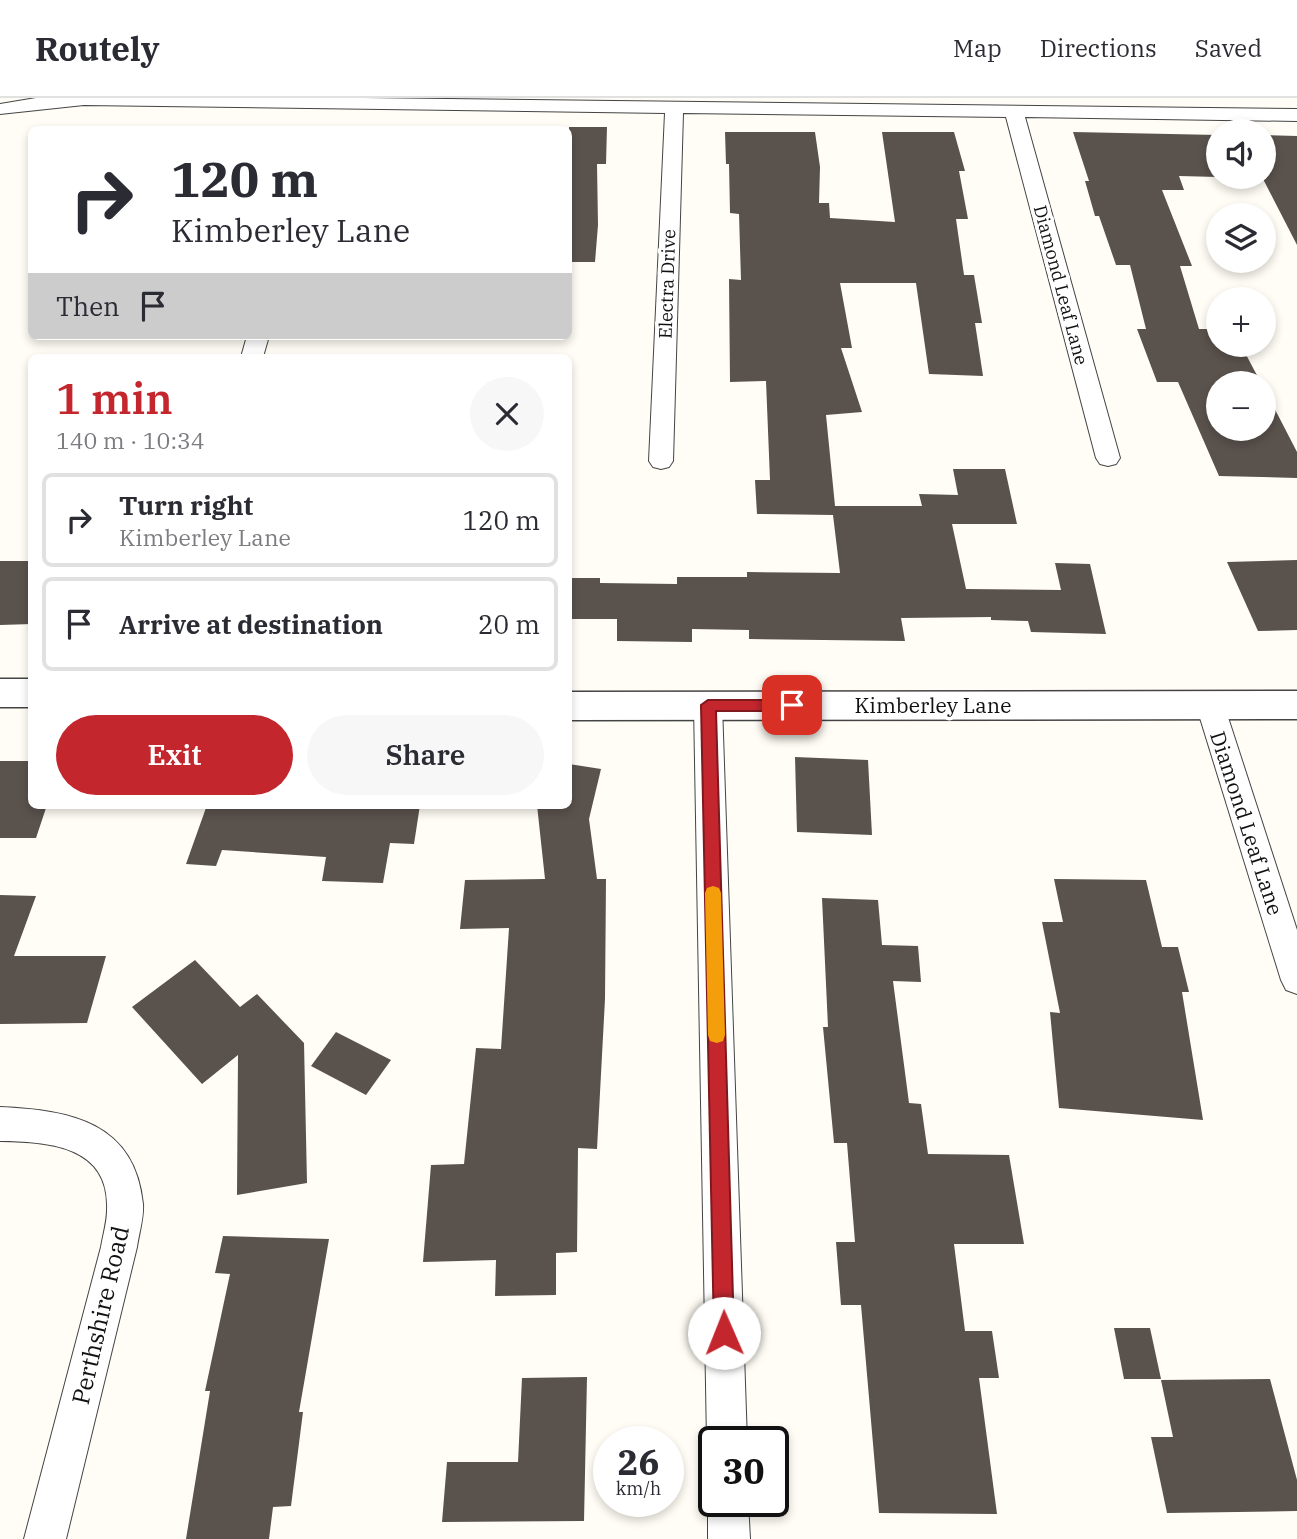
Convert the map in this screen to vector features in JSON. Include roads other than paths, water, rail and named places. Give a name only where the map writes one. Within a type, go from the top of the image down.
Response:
[{"type":"street","points":[[0,109],[84,100],[330,106],[674,107],[1297,115]]},
{"type":"street","name":"Electra Drive","points":[[661,461],[674,107]]},
{"type":"street","name":"Diamond Leaf Lane","points":[[1014,112],[1108,458]]},
{"type":"street","points":[[0,693],[28,693]]},
{"type":"street","points":[[708,705],[727,1426]]},
{"type":"street","name":"Diamond Leaf Lane","points":[[1210,705],[1297,980]]},
{"type":"street","name":"Kimberley Lane","points":[[572,706],[1297,705]]},
{"type":"street","name":"Perthshire Road","points":[[0,1124],[38,1124],[87,1137],[117,1165],[125,1205],[119,1247],[45,1539]]},
{"type":"street","points":[[728,1517],[729,1539]]}]
